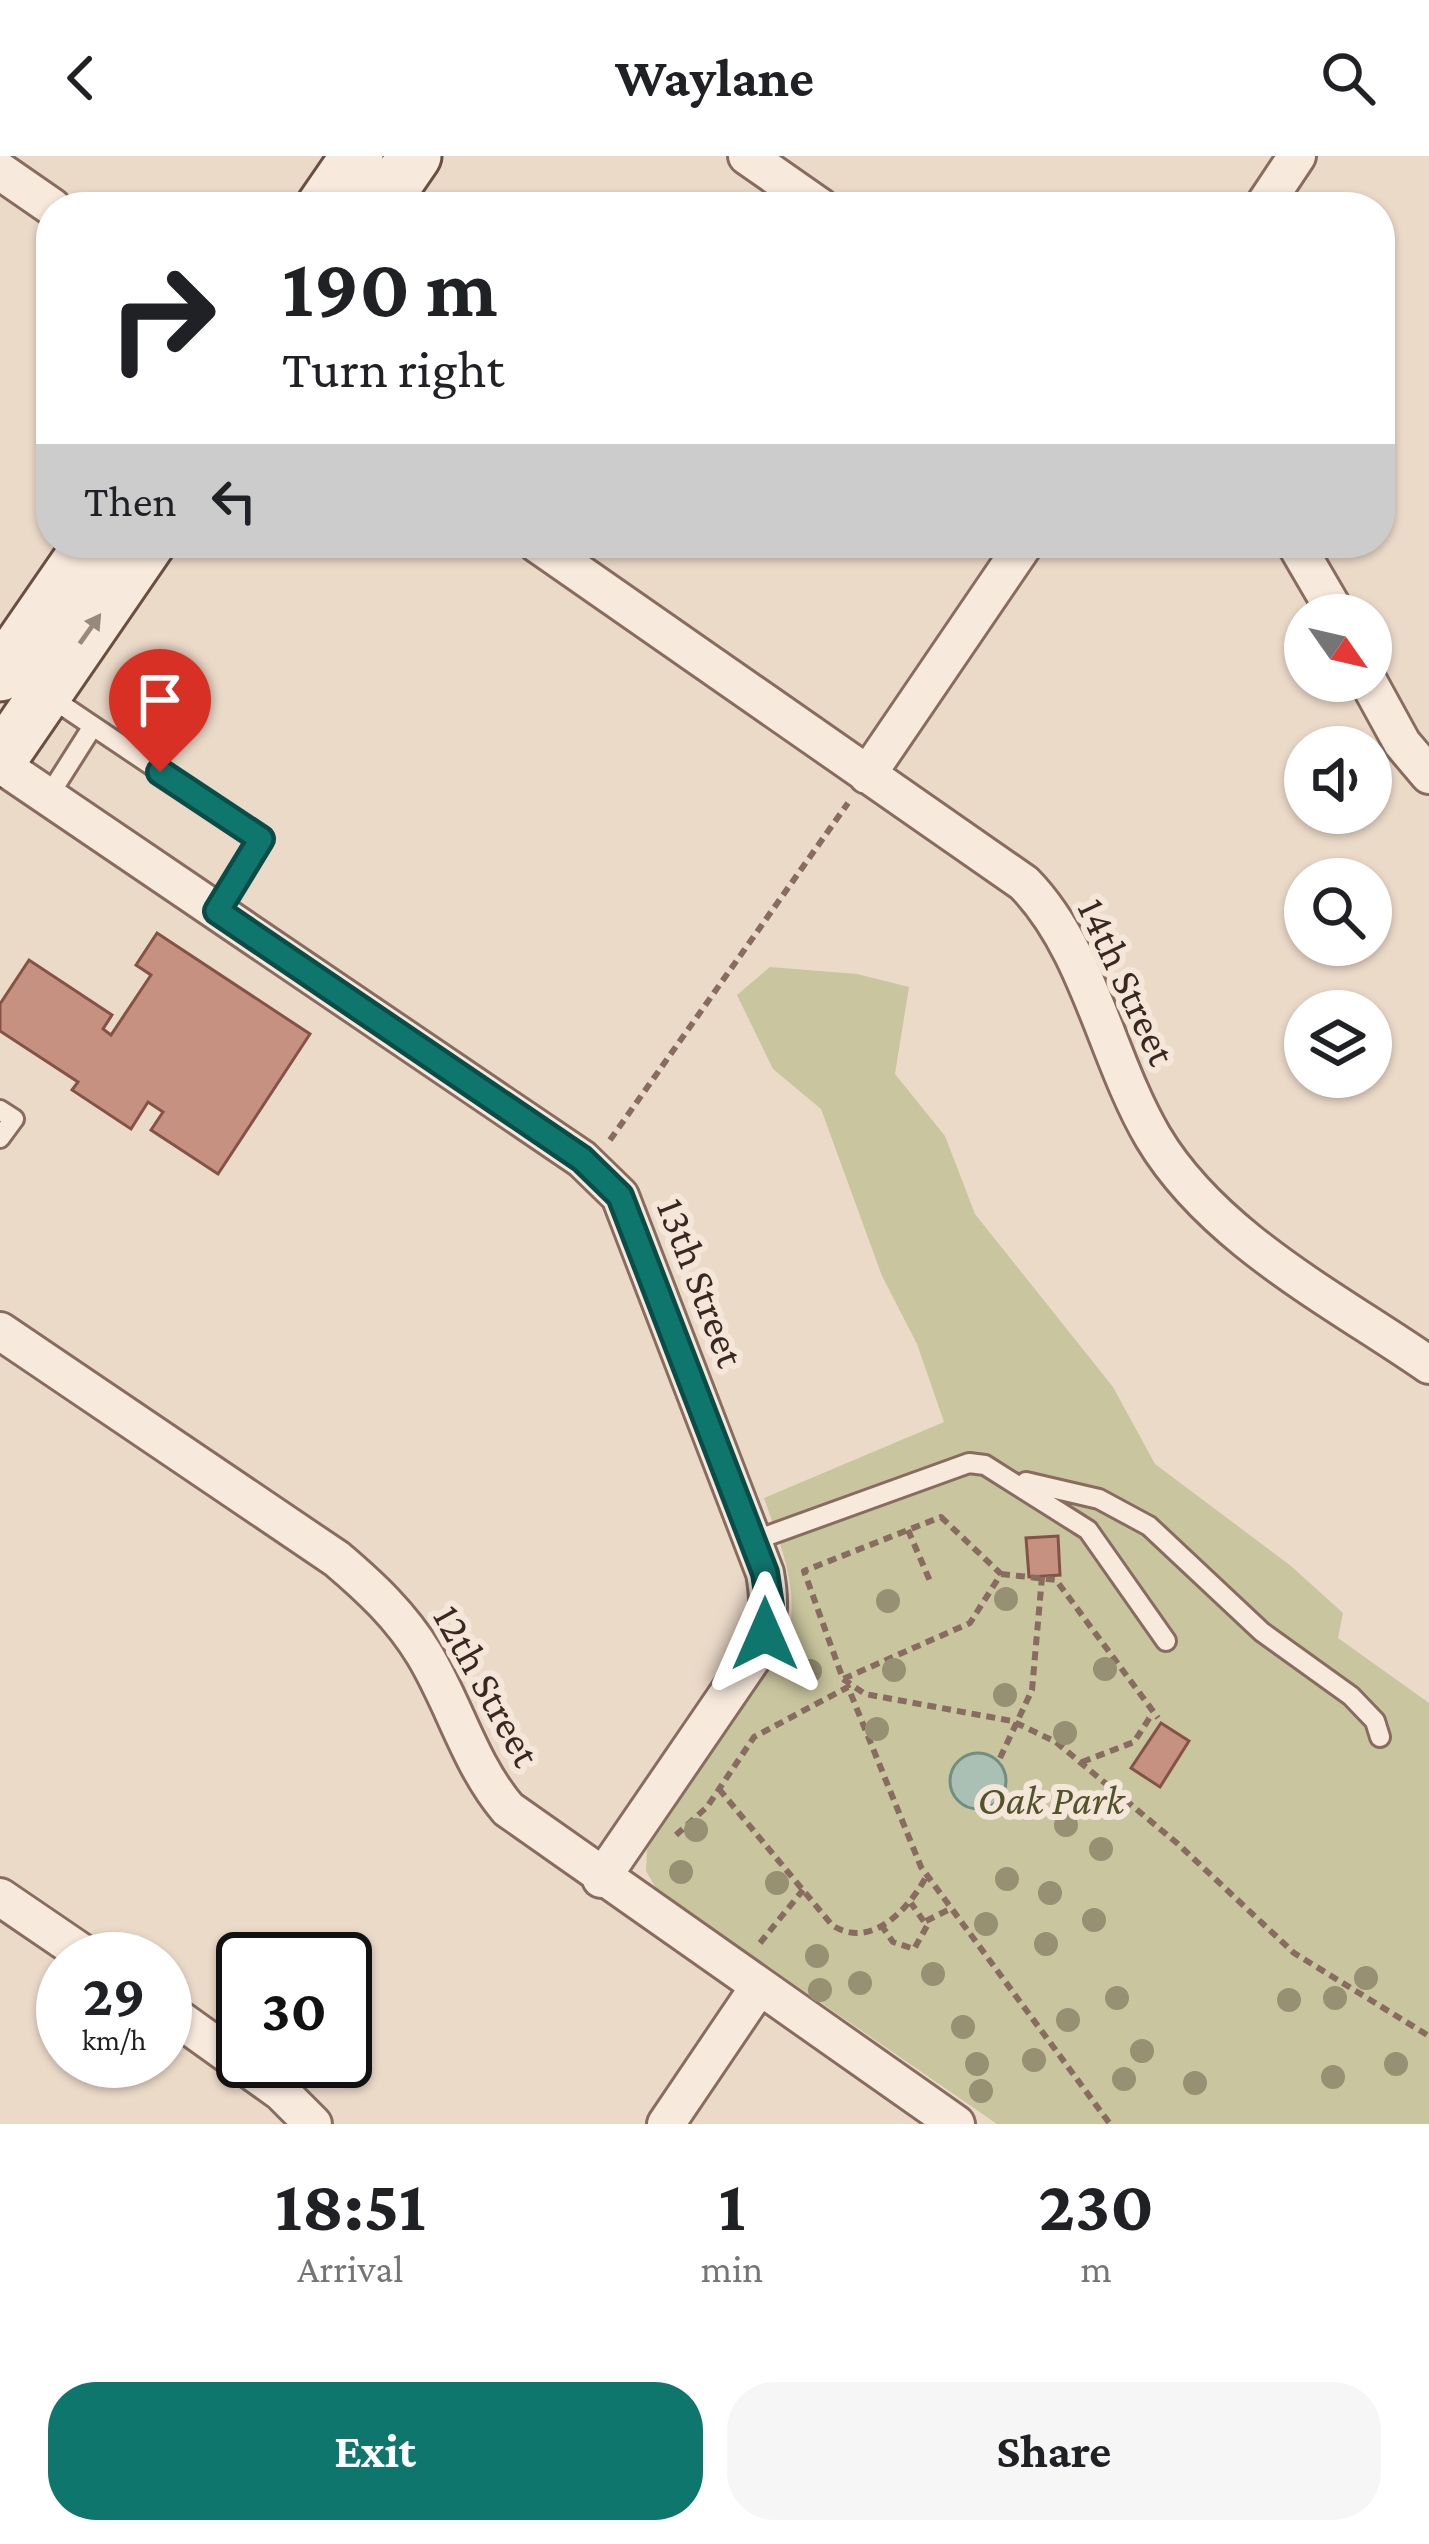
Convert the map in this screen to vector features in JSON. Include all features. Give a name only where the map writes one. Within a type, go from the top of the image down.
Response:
[{"type":"main road","points":[[332,192],[357,156]]},
{"type":"main road","points":[[391,192],[416,156]]},
{"type":"main road","points":[[0,762],[22,684],[84,558]]},
{"type":"main road","points":[[22,684],[135,558]]},
{"type":"street","points":[[748,156],[799,192]]},
{"type":"street","points":[[1273,192],[1298,156]]},
{"type":"street","points":[[0,171],[36,196]]},
{"type":"street","name":"14th Street","points":[[557,558],[1024,883],[1058,925],[1129,1093],[1190,1186],[1268,1253],[1429,1365]]},
{"type":"street","points":[[867,775],[1015,558]]},
{"type":"street","points":[[1304,558],[1325,594]]},
{"type":"street","points":[[1380,702],[1402,743],[1429,775]]},
{"type":"street","name":"13th Street","points":[[0,762],[592,1166],[620,1196],[753,1540],[770,1606],[765,1634],[601,1880]]},
{"type":"street","name":"12th Street","points":[[0,1331],[337,1559],[377,1592],[426,1657],[491,1789],[508,1809],[601,1880],[956,2124]]},
{"type":"street","points":[[0,1897],[51,1932]]},
{"type":"street","points":[[666,2124],[747,1980]]},
{"type":"street","points":[[192,2027],[241,2061],[313,2124]]},
{"type":"lane","points":[[22,684],[261,839],[217,911]]},
{"type":"lane","points":[[48,796],[93,726]]},
{"type":"lane","points":[[0,1110],[14,1119],[0,1138]]},
{"type":"lane","points":[[753,1540],[969,1463],[1015,1480],[1099,1498],[1149,1526],[1262,1632],[1351,1696],[1375,1721],[1380,1737]]},
{"type":"lane","points":[[1015,1480],[1088,1530],[1166,1641]]},
{"type":"path","points":[[592,1166],[867,775]]},
{"type":"path","points":[[1082,1762],[1134,1742],[1155,1716],[1056,1580],[1001,1574],[940,1517],[804,1571],[927,1875],[1110,2124]]},
{"type":"path","points":[[908,1530],[930,1581]]},
{"type":"path","points":[[667,1844],[719,1790],[766,1728],[970,1623],[1001,1574]]},
{"type":"path","points":[[1000,1758],[1032,1690],[1042,1577]]},
{"type":"path","points":[[846,1683],[1017,1724],[1082,1762],[1294,1953],[1429,2036]]},
{"type":"path","points":[[719,1790],[841,1931],[861,1934],[881,1925],[910,1903],[927,1875]]},
{"type":"path","points":[[747,1980],[803,1890]]},
{"type":"path","points":[[881,1925],[893,1942],[909,1949],[925,1938],[926,1922],[910,1903]]},
{"type":"path","points":[[926,1922],[952,1908]]},
{"type":"green space","name":"Oak Park","points":[[770,967],[857,974],[909,987],[895,1074],[945,1136],[975,1214],[1113,1387],[1155,1464],[1291,1566],[1343,1613],[1338,1638],[1429,1703],[1429,2124],[997,2124],[657,1890],[646,1871],[647,1849],[787,1642],[790,1586],[764,1498],[944,1422],[917,1344],[882,1276],[821,1109],[773,1069],[737,995]]},
{"type":"shaded area","points":[[978,1753],[998,1761],[1006,1781],[998,1801],[978,1809],[958,1801],[950,1781],[958,1761]]},
{"type":"building","points":[[157,933],[310,1034],[218,1174],[151,1130],[163,1112],[148,1102],[131,1129],[72,1090],[78,1082],[0,1031],[0,1004],[29,960],[112,1015],[103,1029],[111,1035],[151,975],[136,965]]},
{"type":"building","points":[[1058,1536],[1060,1575],[1029,1577],[1026,1538]]},
{"type":"building","points":[[1161,1723],[1189,1741],[1160,1787],[1131,1768]]},
{"type":"route","points":[[160,772],[261,839],[217,911],[582,1159],[620,1196],[765,1573],[770,1606],[765,1634]]}]
